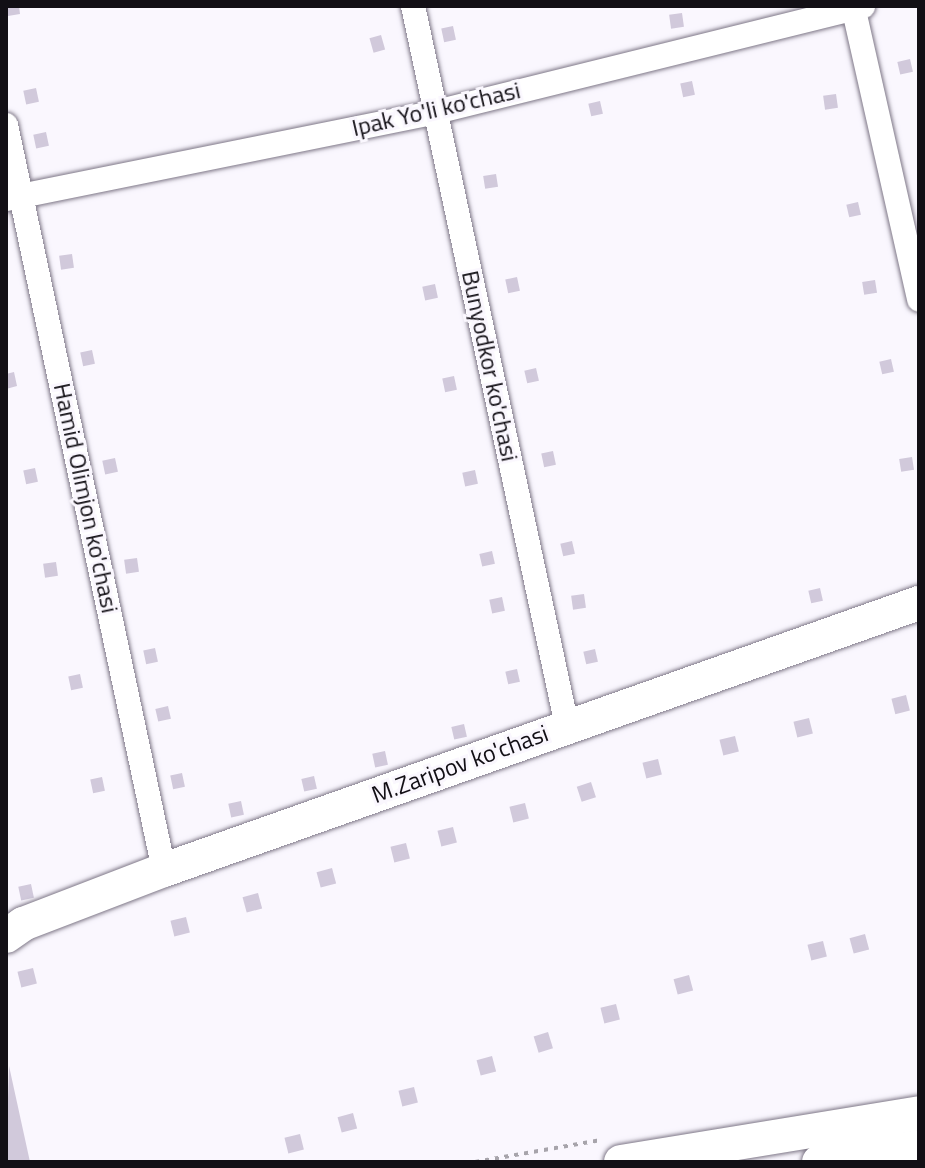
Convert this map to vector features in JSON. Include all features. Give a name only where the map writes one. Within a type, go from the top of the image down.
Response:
[{"type":"street","name":"Bunyodkor ko'chasi","points":[[413,6],[567,726]]},
{"type":"street","name":"Ipak Yo'li ko'chasi","points":[[14,197],[436,112],[857,7]]},
{"type":"street","points":[[857,7],[919,300]]},
{"type":"street","name":"Hamid Olimjon ko'chasi","points":[[6,125],[14,197],[164,870]]},
{"type":"street","name":"M.Zaripov ko'chasi","points":[[6,936],[23,924],[164,870],[919,603]]},
{"type":"street","points":[[621,1162],[919,1113]]},
{"type":"street","points":[[819,1162],[919,1147]]},
{"type":"building","points":[[6,6],[19,6],[20,14],[8,16]]},
{"type":"building","points":[[682,13],[684,27],[671,29],[669,15]]},
{"type":"building","points":[[453,26],[456,40],[444,42],[441,28]]},
{"type":"building","points":[[381,35],[385,49],[374,53],[369,38]]},
{"type":"building","points":[[910,59],[913,72],[900,75],[897,62]]},
{"type":"building","points":[[692,81],[695,95],[683,97],[680,83]]},
{"type":"building","points":[[36,88],[39,102],[26,104],[23,91]]},
{"type":"building","points":[[836,94],[838,108],[825,110],[823,96]]},
{"type":"building","points":[[600,101],[603,114],[591,116],[588,104]]},
{"type":"building","points":[[46,132],[49,146],[36,148],[33,135]]},
{"type":"building","points":[[496,174],[498,187],[485,189],[483,176]]},
{"type":"building","points":[[858,202],[861,215],[849,217],[846,205]]},
{"type":"building","points":[[72,254],[74,268],[61,270],[59,256]]},
{"type":"building","points":[[517,277],[520,291],[508,293],[505,279]]},
{"type":"building","points":[[875,280],[877,293],[864,295],[862,282]]},
{"type":"building","points":[[435,284],[438,298],[425,300],[422,287]]},
{"type":"building","points":[[92,350],[95,364],[83,366],[80,352]]},
{"type":"building","points":[[891,359],[894,372],[882,374],[879,362]]},
{"type":"building","points":[[536,368],[539,381],[527,383],[524,371]]},
{"type":"building","points":[[14,372],[17,386],[6,389],[6,374]]},
{"type":"building","points":[[454,376],[457,390],[445,392],[442,378]]},
{"type":"building","points":[[553,451],[556,465],[544,467],[541,453]]},
{"type":"building","points":[[912,457],[914,470],[901,472],[899,459]]},
{"type":"building","points":[[115,458],[118,472],[105,474],[102,461]]},
{"type":"building","points":[[35,468],[38,482],[26,484],[23,470]]},
{"type":"building","points":[[475,470],[478,484],[465,486],[462,473]]},
{"type":"building","points":[[572,541],[575,554],[563,556],[560,544]]},
{"type":"building","points":[[492,551],[495,564],[482,567],[479,554]]},
{"type":"building","points":[[137,558],[139,572],[126,574],[124,560]]},
{"type":"building","points":[[56,562],[58,576],[45,578],[43,564]]},
{"type":"building","points":[[820,588],[823,601],[811,603],[808,591]]},
{"type":"building","points":[[584,594],[586,608],[573,610],[571,596]]},
{"type":"building","points":[[502,597],[505,611],[492,613],[489,600]]},
{"type":"building","points":[[155,648],[158,662],[146,664],[143,650]]},
{"type":"building","points":[[595,649],[598,662],[586,664],[583,652]]},
{"type":"building","points":[[517,669],[520,682],[508,684],[505,672]]},
{"type":"building","points":[[80,674],[83,688],[71,690],[68,676]]},
{"type":"building","points":[[906,695],[910,711],[895,714],[891,699]]},
{"type":"building","points":[[168,706],[171,719],[158,722],[155,709]]},
{"type":"building","points":[[809,718],[813,734],[797,737],[793,722]]},
{"type":"building","points":[[464,724],[467,737],[454,740],[451,727]]},
{"type":"building","points":[[735,736],[739,752],[723,755],[719,740]]},
{"type":"building","points":[[385,751],[388,765],[375,767],[372,754]]},
{"type":"building","points":[[658,759],[662,775],[646,778],[642,763]]},
{"type":"building","points":[[182,773],[185,787],[173,789],[170,775]]},
{"type":"building","points":[[314,776],[317,789],[304,792],[301,779]]},
{"type":"building","points":[[102,777],[105,791],[93,793],[90,779]]},
{"type":"building","points":[[591,782],[596,797],[582,802],[577,787]]},
{"type":"building","points":[[241,801],[244,815],[231,817],[228,804]]},
{"type":"building","points":[[525,803],[529,819],[513,822],[509,807]]},
{"type":"building","points":[[453,827],[457,843],[441,846],[437,831]]},
{"type":"building","points":[[406,843],[410,859],[394,862],[390,847]]},
{"type":"building","points":[[332,868],[336,883],[321,888],[317,872]]},
{"type":"building","points":[[31,884],[34,898],[21,900],[18,887]]},
{"type":"building","points":[[258,893],[262,908],[247,913],[243,897]]},
{"type":"building","points":[[186,917],[190,933],[174,936],[170,921]]},
{"type":"building","points":[[865,934],[869,949],[854,954],[850,938]]},
{"type":"building","points":[[823,941],[827,957],[811,960],[807,945]]},
{"type":"building","points":[[33,968],[37,984],[21,987],[17,972]]},
{"type":"building","points":[[689,975],[693,990],[678,995],[674,979]]},
{"type":"building","points":[[616,1004],[620,1020],[604,1023],[600,1008]]},
{"type":"building","points":[[548,1032],[553,1048],[539,1053],[534,1036]]},
{"type":"building","points":[[492,1056],[496,1071],[481,1076],[477,1060]]},
{"type":"building","points":[[9,1066],[30,1162],[6,1162]]},
{"type":"building","points":[[414,1087],[418,1103],[402,1106],[398,1091]]},
{"type":"building","points":[[353,1113],[357,1128],[342,1133],[338,1117]]},
{"type":"building","points":[[300,1134],[304,1150],[288,1153],[284,1138]]}]
